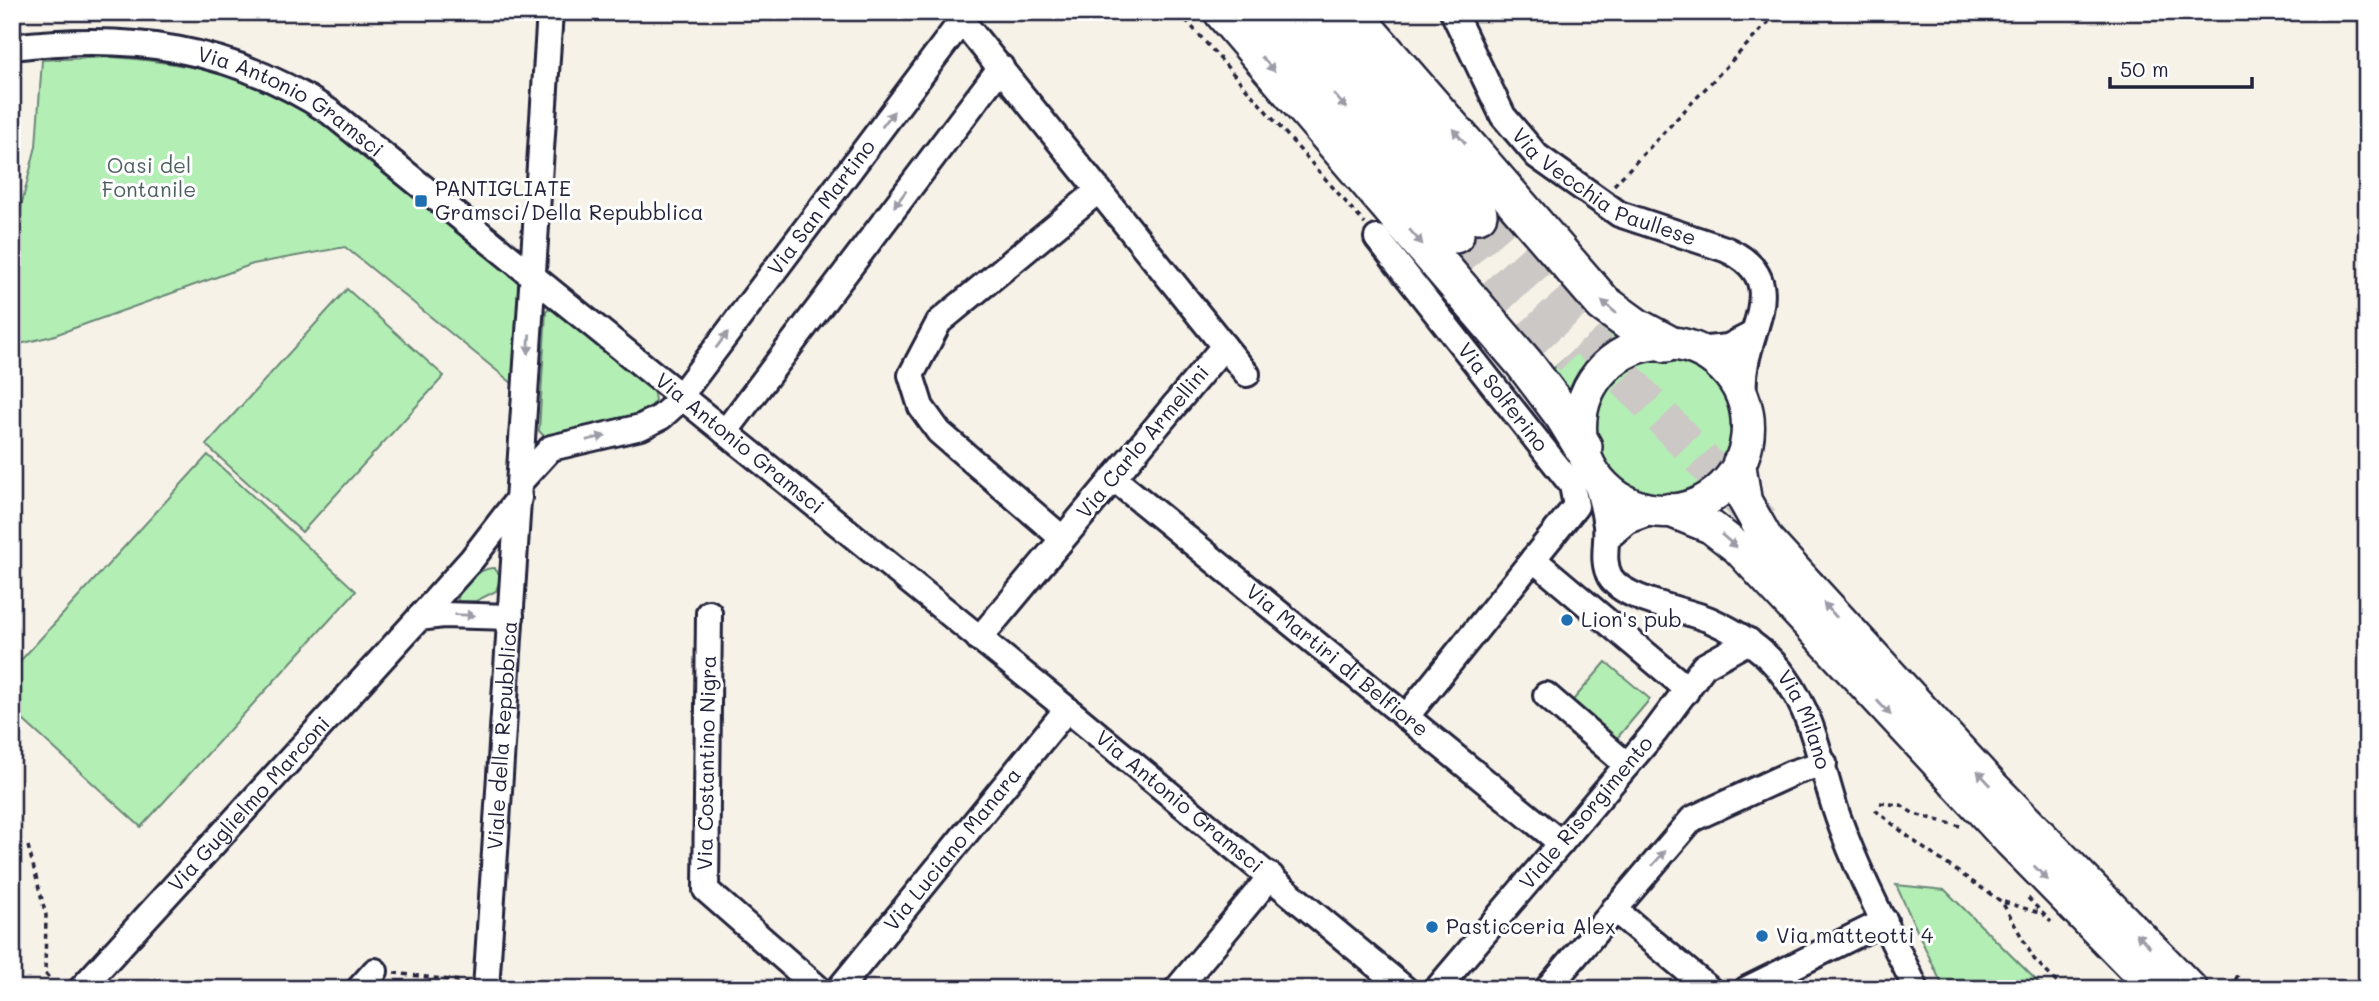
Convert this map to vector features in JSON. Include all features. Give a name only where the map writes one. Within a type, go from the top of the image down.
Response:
[{"type":"highway","points":[[1223,12],[1532,372],[1587,458]]},
{"type":"highway","points":[[1263,12],[1467,224],[1307,12]]},
{"type":"highway","points":[[1351,12],[1603,303],[1636,327],[1681,346]]},
{"type":"main road","points":[[1663,510],[1692,506],[1711,496],[1727,482],[1739,463],[1747,438],[1745,406],[1728,373],[1681,346],[1627,351],[1600,373],[1582,408],[1587,458],[1606,488],[1621,498],[1711,527],[1744,554],[2010,841],[2155,989]]},
{"type":"main road","points":[[1739,463],[1745,501],[1767,540],[1994,788],[2191,989]]},
{"type":"street","name":"Viale della Repubblica","points":[[486,987],[550,12]]},
{"type":"street","name":"Via Vecchia Paullese","points":[[1453,12],[1510,127],[1537,156],[1598,201],[1633,220],[1739,256],[1755,272],[1763,292],[1762,311],[1745,364],[1745,406]]},
{"type":"street","name":"Via Carlo Armellini","points":[[959,16],[1247,374]]},
{"type":"street","name":"Via San Martino","points":[[681,395],[959,16]]},
{"type":"street","name":"Via Antonio Gramsci","points":[[12,47],[83,41],[167,45],[260,72],[309,98],[338,118],[681,395],[1271,876],[1405,989]]},
{"type":"street","points":[[725,432],[1001,67]]},
{"type":"street","name":"Via Carlo Armellini","points":[[1062,538],[939,432],[921,407],[911,376],[939,322],[969,294],[1099,190]]},
{"type":"street","name":"Via Solferino","points":[[1377,238],[1572,485],[1576,506],[1406,717]]},
{"type":"street","points":[[1681,346],[1728,347],[1753,334]]},
{"type":"street","name":"Via Carlo Armellini","points":[[979,639],[1224,346]]},
{"type":"street","points":[[523,430],[541,445],[551,448],[650,424],[672,407],[681,395]]},
{"type":"street","points":[[519,490],[551,448]]},
{"type":"street","name":"Via Milano","points":[[1587,458],[1601,499],[1607,538],[1605,562],[1619,587],[1709,620],[1749,641],[1773,663],[1802,703],[1824,763],[1841,825],[1916,989]]},
{"type":"street","name":"Via Martiri di Belfiore","points":[[1113,478],[1561,843]]},
{"type":"street","name":"Via Guglielmo Marconi","points":[[81,989],[472,559],[519,490]]},
{"type":"street","points":[[1607,538],[1627,521],[1663,510]]},
{"type":"street","points":[[472,559],[491,554],[498,556],[514,569]]},
{"type":"street","points":[[1532,559],[1679,682],[1686,692]]},
{"type":"street","name":"Via Costantino Nigra","points":[[709,612],[706,890],[819,989]]},
{"type":"street","points":[[419,618],[443,615],[511,617]]},
{"type":"street","name":"Viale Risorgimento","points":[[1437,989],[1686,692],[1703,666],[1709,620]]},
{"type":"street","name":"Viale Risorgimento","points":[[1703,666],[1749,641]]},
{"type":"street","points":[[1546,695],[1627,765]]},
{"type":"street","name":"Via Luciano Manara","points":[[839,989],[1067,709]]},
{"type":"street","points":[[1547,989],[1692,819],[1792,774],[1824,763]]},
{"type":"street","points":[[1177,989],[1271,876]]},
{"type":"street","points":[[1614,909],[1709,989]]},
{"type":"street","points":[[1747,989],[1885,921]]},
{"type":"path","points":[[1179,12],[1377,238]]},
{"type":"path","points":[[1598,201],[1778,12]]},
{"type":"path","points":[[1880,803],[1901,805],[1914,814],[1945,820],[1965,830]]},
{"type":"path","points":[[1875,810],[1919,845],[2002,902],[2043,914]]},
{"type":"path","points":[[28,846],[46,915],[45,973],[58,989]]},
{"type":"path","points":[[2026,896],[2053,924]]},
{"type":"path","points":[[2002,902],[2034,959],[2063,989]]},
{"type":"path","points":[[2231,989],[2239,973]]},
{"type":"path","points":[[367,980],[486,987]]},
{"type":"green space","name":"Oasi del Fontanile","points":[[111,57],[163,62],[214,72],[247,82],[287,100],[342,138],[490,257],[522,284],[518,388],[345,247],[253,264],[52,336],[20,344],[18,219],[36,146],[42,60]]},
{"type":"green space","points":[[347,289],[444,376],[302,532],[206,445]]},
{"type":"green space","points":[[550,307],[653,389],[655,400],[646,416],[549,441],[539,431],[546,311]]},
{"type":"green space","points":[[1608,321],[1628,336],[1592,360],[1569,397],[1547,374]]},
{"type":"green space","points":[[1663,357],[1689,362],[1712,377],[1727,400],[1732,426],[1727,452],[1712,475],[1689,490],[1663,495],[1637,490],[1614,475],[1599,452],[1594,426],[1599,400],[1614,377],[1637,362]]},
{"type":"green space","points":[[208,455],[356,591],[141,827],[12,710],[12,670]]},
{"type":"green space","points":[[494,568],[501,576],[496,591],[476,601],[457,601],[471,579],[482,571]]},
{"type":"green space","points":[[1606,662],[1650,699],[1612,744],[1568,706]]},
{"type":"green space","points":[[1896,885],[1945,890],[2045,989],[1944,989]]},
{"type":"tunnel","points":[[1478,214],[1588,339],[1762,523]]},
{"type":"tunnel","points":[[1455,234],[1573,358]]},
{"type":"place","name":"PANTIGLIATE Gramsci/Della Repubblica","points":[[421,201]]},
{"type":"place","name":"Lion's pub","points":[[1567,620]]},
{"type":"place","name":"Pasticceria Alex","points":[[1432,927]]},
{"type":"place","name":"Via matteotti 4","points":[[1762,936]]}]
